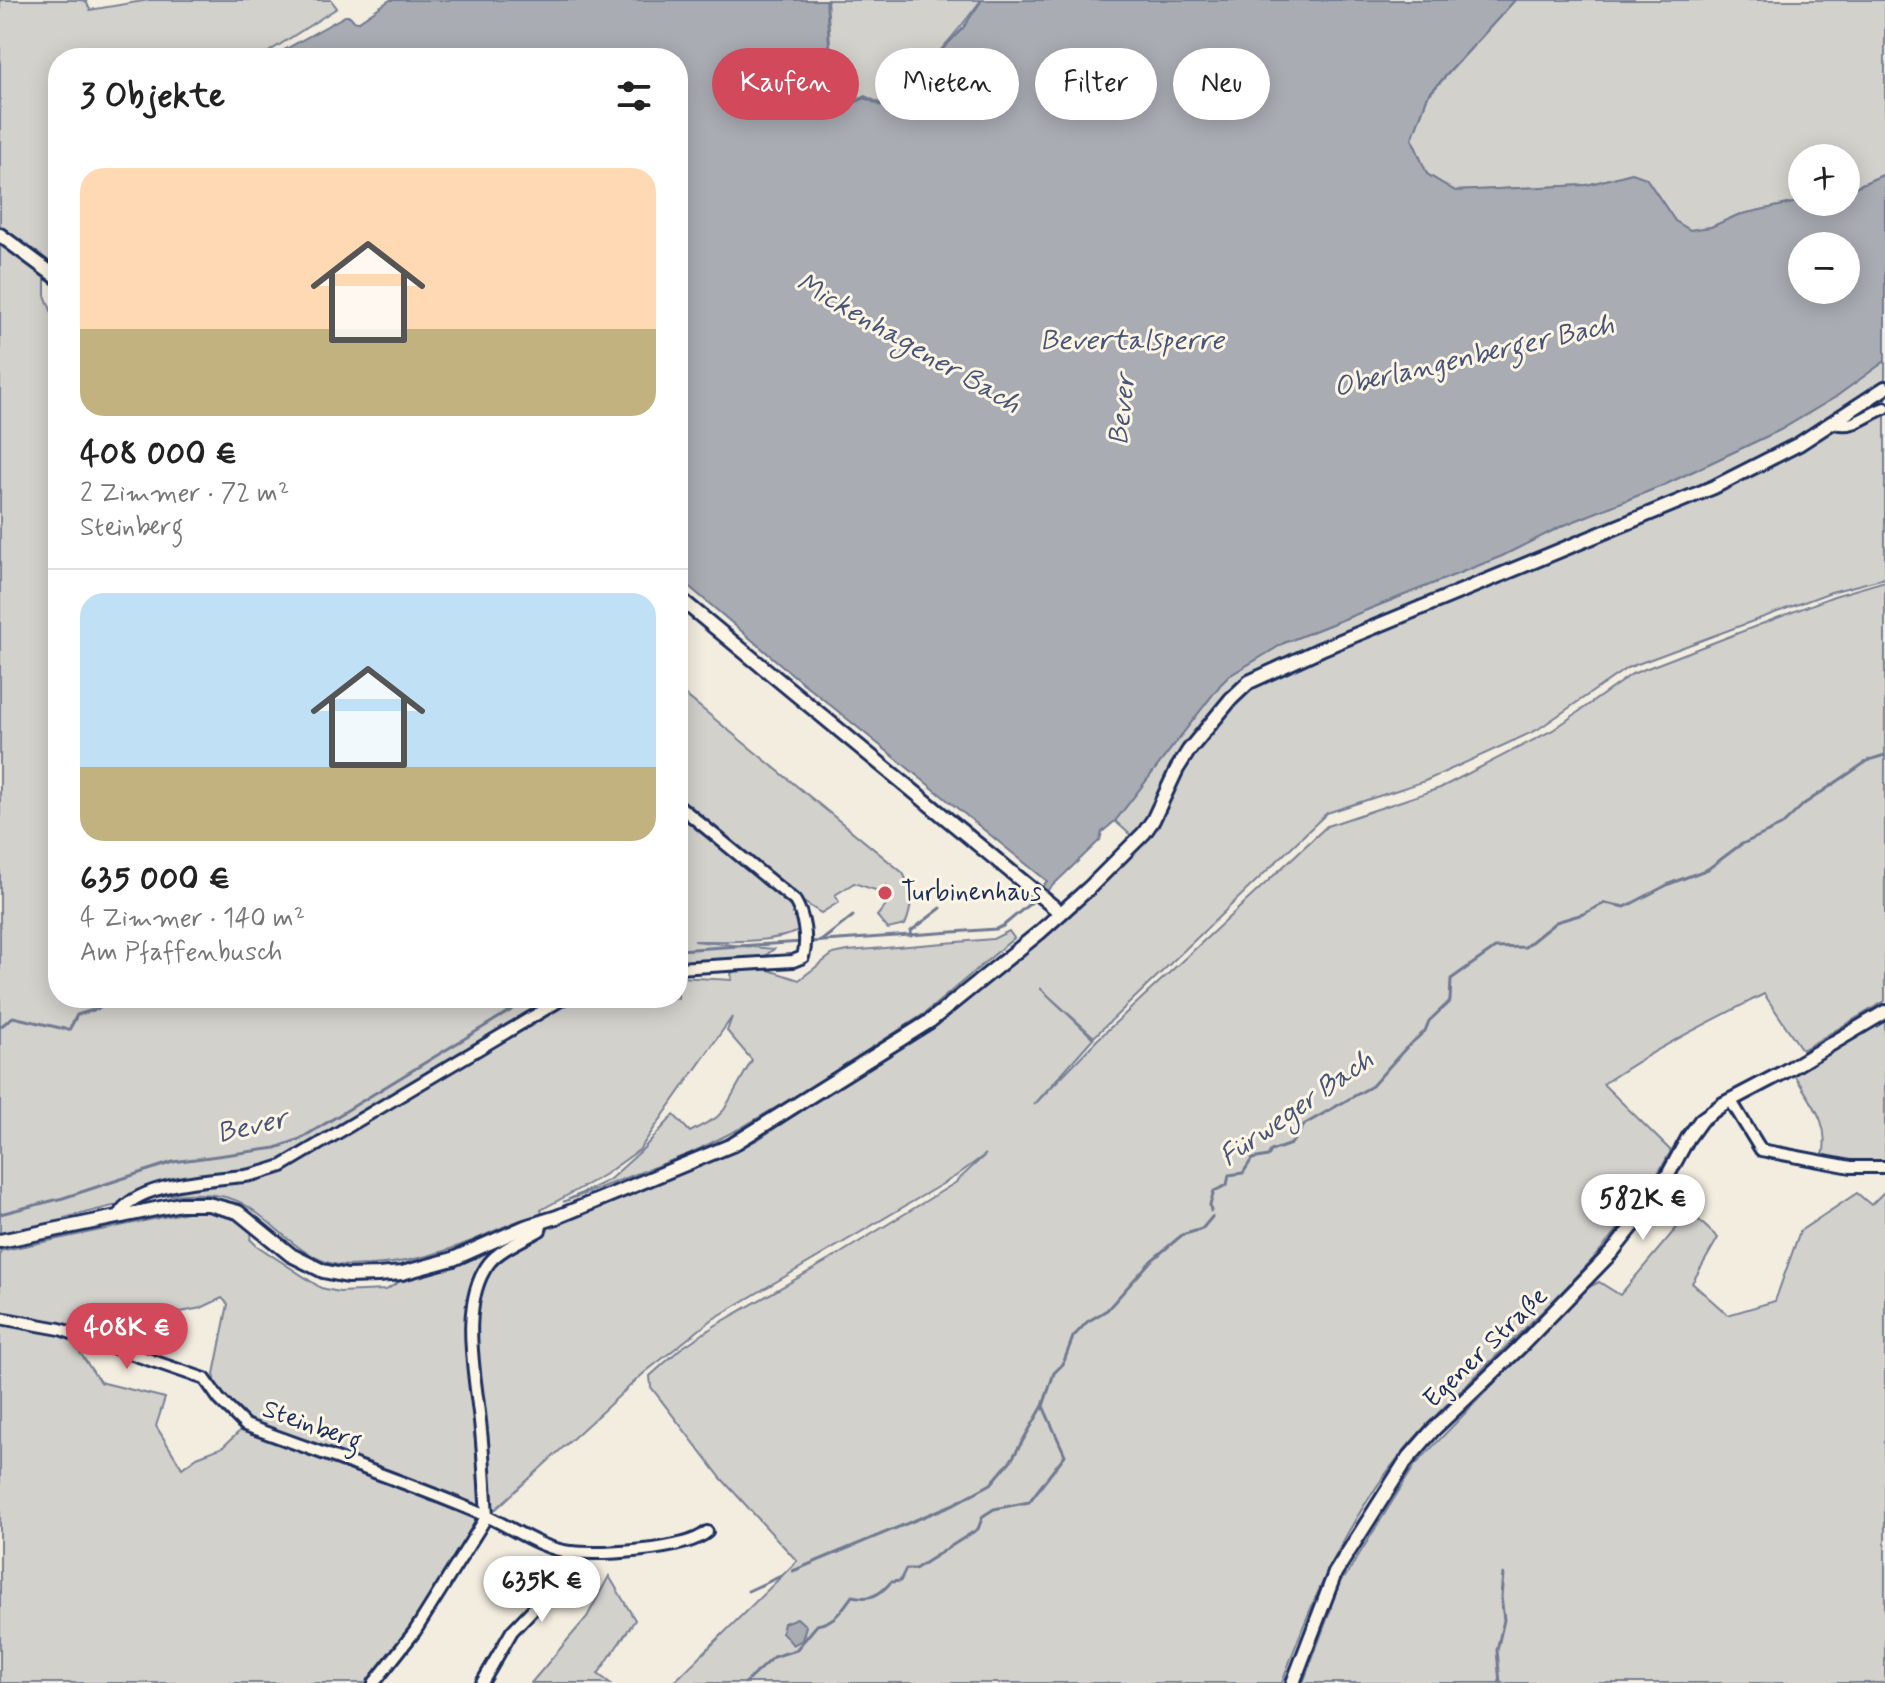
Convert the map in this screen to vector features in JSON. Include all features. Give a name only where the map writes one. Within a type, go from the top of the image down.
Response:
[{"type":"street","points":[[0,235],[48,271]]},
{"type":"street","points":[[0,1241],[180,1204],[224,1207],[245,1216],[284,1249],[310,1265],[337,1274],[358,1276],[402,1273],[473,1251],[752,1135],[930,1021],[1061,913],[1144,833],[1189,750],[1249,682],[1321,649],[1714,487],[1835,423],[1885,388]]},
{"type":"street","points":[[1835,423],[1844,426],[1853,424],[1885,408]]},
{"type":"street","points":[[688,605],[1061,913]]},
{"type":"street","points":[[688,813],[795,901],[802,914],[805,949],[803,957],[793,961],[688,967]]},
{"type":"street","points":[[122,1217],[121,1211],[128,1202],[153,1192],[198,1179],[248,1175],[282,1166],[547,1008]]},
{"type":"street","name":"Egener Straße","points":[[1293,1683],[1335,1573],[1406,1461],[1433,1430],[1520,1347],[1612,1252],[1656,1197],[1701,1120],[1885,1012]]},
{"type":"street","points":[[1731,1101],[1761,1150],[1851,1167],[1885,1167]]},
{"type":"street","points":[[374,1683],[415,1631],[487,1516],[481,1428],[473,1380],[472,1321],[476,1296],[482,1274],[491,1260],[540,1230],[542,1222]]},
{"type":"street","name":"Steinberg","points":[[0,1318],[60,1329],[205,1379],[219,1399],[245,1425],[487,1516],[552,1547],[571,1552]]},
{"type":"street","points":[[482,1683],[512,1631],[554,1587],[571,1552],[645,1550],[701,1538],[707,1532]]},
{"type":"shaded area","points":[[0,0],[80,0],[86,1],[90,10],[149,0],[331,0],[337,8],[275,48],[48,48],[48,265],[0,229]]},
{"type":"shaded area","points":[[827,0],[981,0],[942,48],[875,48],[875,101],[865,96],[859,99],[859,48],[830,48]]},
{"type":"shaded area","points":[[1515,0],[1885,0],[1885,174],[1860,185],[1860,144],[1788,144],[1788,204],[1738,215],[1711,227],[1690,230],[1675,221],[1646,178],[1632,173],[1587,185],[1455,191],[1427,174],[1412,139],[1428,96]]},
{"type":"shaded area","points":[[0,242],[45,276],[48,303],[48,1008],[548,1008],[345,1134],[561,1008],[688,1008],[688,978],[732,980],[731,973],[749,965],[688,968],[688,816],[790,900],[799,916],[801,930],[777,938],[694,941],[774,949],[753,965],[799,980],[833,954],[848,951],[993,939],[1009,931],[1014,938],[924,1014],[799,1094],[691,1153],[563,1202],[609,1180],[641,1151],[674,1115],[690,1132],[724,1110],[752,1060],[727,1031],[732,1017],[639,1150],[604,1175],[541,1210],[542,1214],[435,1254],[382,1264],[338,1265],[300,1248],[247,1206],[206,1194],[182,1194],[132,1202],[0,1237]]},
{"type":"shaded area","points":[[1885,361],[1885,578],[1831,592],[1627,668],[1537,730],[1425,781],[1327,813],[1094,1037],[1040,988],[1093,1038],[1034,1105],[1097,1040],[1327,826],[1440,788],[1553,730],[1632,674],[1834,596],[1885,581],[1885,1001],[1802,1050],[1764,994],[1662,1048],[1603,1084],[1671,1151],[1618,1230],[1556,1298],[1422,1430],[1376,1487],[1323,1582],[1282,1683],[673,1683],[797,1561],[721,1478],[651,1387],[650,1376],[680,1349],[716,1325],[955,1183],[986,1154],[956,1176],[713,1319],[644,1373],[496,1509],[491,1509],[475,1321],[479,1289],[494,1262],[550,1227],[757,1140],[943,1018],[1022,957],[1142,845],[1115,821],[1229,676],[1284,643],[1502,556],[1562,526],[1664,485],[1780,430],[1834,398]]},
{"type":"shaded area","points":[[688,697],[903,873],[911,899],[905,925],[888,929],[877,916],[886,905],[885,900],[893,893],[886,885],[878,891],[854,883],[835,895],[839,902],[821,913],[802,901],[688,805]]},
{"type":"shaded area","points":[[1885,1015],[1885,1162],[1859,1164],[1822,1160],[1825,1147],[1822,1123],[1791,1070]]},
{"type":"shaded area","points":[[1885,1191],[1885,1683],[1303,1683],[1331,1609],[1328,1588],[1345,1577],[1415,1465],[1585,1289],[1599,1282],[1620,1295],[1690,1212],[1718,1238],[1692,1283],[1728,1315],[1775,1301],[1800,1231],[1857,1193],[1871,1205]]},
{"type":"shaded area","points":[[197,1210],[220,1213],[240,1222],[253,1230],[250,1239],[256,1245],[321,1288],[339,1292],[386,1290],[402,1280],[454,1265],[524,1233],[489,1257],[474,1282],[469,1344],[477,1424],[474,1428],[480,1507],[473,1507],[265,1427],[260,1431],[219,1399],[214,1374],[228,1304],[222,1298],[201,1308],[171,1314],[162,1327],[116,1317],[105,1345],[61,1331],[74,1344],[100,1382],[165,1398],[156,1426],[182,1468],[197,1457],[223,1447],[243,1428],[475,1517],[477,1524],[391,1655],[367,1683],[0,1683],[0,1251]]},
{"type":"shaded area","points":[[609,1576],[635,1620],[598,1674],[610,1683],[531,1683],[587,1617]]},
{"type":"water","name":"Bevertalsperre","points":[[390,0],[826,0],[829,48],[712,48],[712,120],[859,120],[859,101],[865,98],[875,103],[875,120],[1019,120],[1019,48],[944,48],[963,28],[982,0],[1515,0],[1428,95],[1412,139],[1427,174],[1455,191],[1587,185],[1632,173],[1646,178],[1675,221],[1690,230],[1711,227],[1738,215],[1788,204],[1788,216],[1860,216],[1860,185],[1885,174],[1885,361],[1834,398],[1780,430],[1664,485],[1562,526],[1502,556],[1284,643],[1229,676],[1115,821],[1102,832],[1100,840],[1047,891],[1042,887],[1047,881],[688,586],[688,48],[288,48],[350,16],[355,22],[359,21]]},
{"type":"water","points":[[797,1618],[806,1626],[802,1640],[793,1645],[782,1632],[784,1623]]},
{"type":"waterway","name":"Fürweger Bach","points":[[1211,1211],[1214,1191],[1227,1185],[1229,1175],[1243,1173],[1252,1159],[1268,1156],[1271,1151],[1291,1144],[1305,1124],[1372,1086],[1450,1001],[1451,979],[1495,948],[1525,947],[1556,922],[1605,903],[1625,907],[1669,884],[1708,869],[1740,845],[1781,826],[1804,804],[1869,760],[1885,755]]},
{"type":"waterway","name":"Bever","points":[[810,942],[996,929],[1034,900]]},
{"type":"waterway","points":[[911,936],[911,931],[941,908]]},
{"type":"waterway","name":"Bever","points":[[821,941],[853,916]]},
{"type":"waterway","name":"Bever","points":[[688,949],[802,942]]},
{"type":"waterway","points":[[0,1027],[13,1017],[69,1030],[77,1015],[100,1008]]},
{"type":"waterway","name":"Bever","points":[[0,1214],[63,1198],[173,1162],[276,1148],[300,1139],[515,1008]]},
{"type":"waterway","name":"Fürweger Bach","points":[[745,1683],[773,1657],[796,1650],[817,1625],[833,1618],[852,1596],[874,1596],[891,1582],[900,1581],[906,1569],[915,1569],[978,1529],[983,1516],[994,1509],[1029,1502],[1065,1455],[1043,1406],[1054,1373],[1063,1364],[1073,1337],[1087,1322],[1107,1310],[1151,1261],[1182,1235],[1202,1229],[1212,1217]]},
{"type":"waterway","points":[[793,1571],[954,1504],[991,1484],[1012,1459],[1043,1406]]},
{"type":"waterway","points":[[1500,1683],[1497,1650],[1504,1620],[1501,1597],[1503,1574]]},
{"type":"waterway","points":[[748,1591],[781,1576]]},
{"type":"place","name":"Turbinenhaus","points":[[885,893]]},
{"type":"water label","name":"Mickenhagener Bach","points":[[908,344]]},
{"type":"water label","name":"Oberlangenberger Bach","points":[[1474,357]]}]
